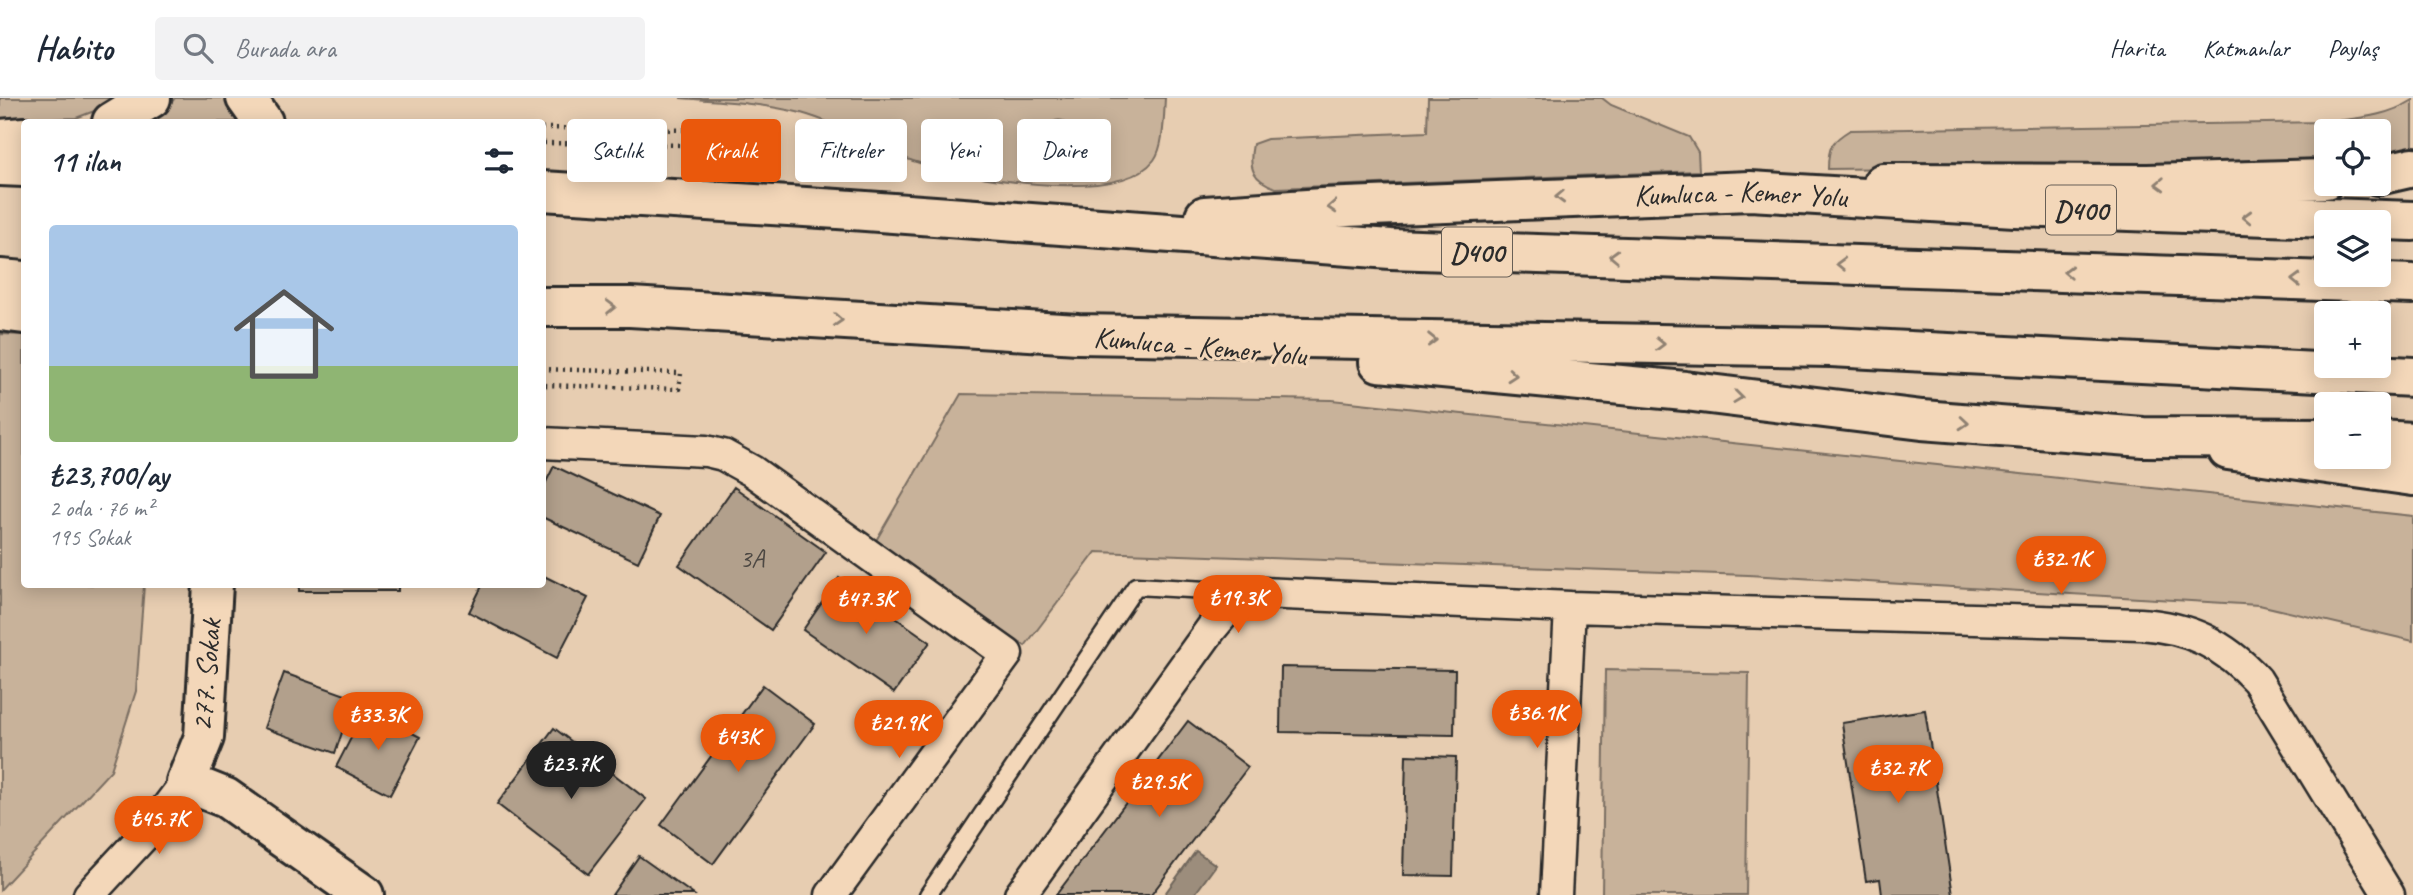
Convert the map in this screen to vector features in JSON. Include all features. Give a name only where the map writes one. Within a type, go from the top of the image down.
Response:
[{"type":"main road","points":[[117,119],[150,98]]},
{"type":"main road","points":[[246,98],[261,119]]},
{"type":"main road","points":[[0,139],[21,137]]},
{"type":"main road","points":[[0,166],[21,167]]},
{"type":"main road","points":[[2391,172],[2413,167]]},
{"type":"main road","points":[[1750,191],[1832,182],[2148,184],[2314,179]]},
{"type":"main road","name":"Kumluca - Kemer Yolu","points":[[546,191],[1391,249],[2413,284]]},
{"type":"main road","name":"Kumluca - Kemer Yolu","points":[[1067,225],[1322,208],[1750,191],[2015,207],[2413,222]]},
{"type":"main road","points":[[0,279],[21,281]]},
{"type":"main road","name":"Kumluca - Kemer Yolu","points":[[553,310],[629,307],[1078,334],[1685,391],[1922,419],[2143,437],[2314,438]]},
{"type":"main road","points":[[0,311],[21,314]]},
{"type":"main road","name":"Kumluca - Kemer Yolu","points":[[1078,334],[1831,347],[2413,377]]},
{"type":"main road","points":[[2143,437],[2413,476]]},
{"type":"main road","points":[[2391,441],[2413,442]]},
{"type":"main road","name":"277. Sokak","points":[[186,782],[204,737],[213,588]]},
{"type":"main road","points":[[186,782],[226,798],[354,892]]},
{"type":"street","points":[[546,443],[689,449],[731,458],[1007,654],[831,895]]},
{"type":"street","points":[[1020,895],[1211,629],[1241,592],[1570,607],[2140,624],[2180,629],[2220,647],[2240,662],[2257,680],[2389,895]]},
{"type":"street","points":[[1556,895],[1570,607]]},
{"type":"street","name":"277. Sokak","points":[[89,895],[153,826],[186,782]]},
{"type":"lane","points":[[928,895],[1136,586],[1241,592]]},
{"type":"path","points":[[546,128],[687,130],[687,145],[546,143]]},
{"type":"path","points":[[546,369],[681,373],[679,389],[546,385]]},
{"type":"shaded area","points":[[0,98],[124,98],[76,118],[0,121]]},
{"type":"shaded area","points":[[175,98],[228,98],[242,119],[151,119],[168,107]]},
{"type":"shaded area","points":[[680,98],[1165,98],[1162,139],[1154,160],[1135,174],[1111,181],[1111,119],[1017,119],[1017,182],[1003,180],[1003,119],[921,119],[921,163],[907,158],[907,119],[818,119],[786,110]]},
{"type":"shaded area","points":[[1428,98],[1602,98],[1611,105],[1689,137],[1698,152],[1699,171],[1276,188],[1262,181],[1254,172],[1251,160],[1253,144],[1267,139],[1427,132]]},
{"type":"shaded area","points":[[2413,100],[2413,152],[2391,156],[2391,119],[2352,119],[2382,113]]},
{"type":"shaded area","points":[[2314,122],[2314,163],[1828,169],[1832,145],[1850,130]]},
{"type":"shaded area","points":[[1020,182],[1108,182],[1075,185]]},
{"type":"shaded area","points":[[0,334],[21,335],[21,588],[144,588],[136,691],[111,770],[0,890]]},
{"type":"shaded area","points":[[961,394],[1332,400],[2413,516],[2413,641],[2259,605],[1748,575],[1096,552],[1025,646],[874,544]]},
{"type":"shaded area","points":[[1605,670],[1749,673],[1746,895],[1602,895]]},
{"type":"shaded area","points":[[1196,851],[1216,865],[1194,895],[1164,895]]},
{"type":"building","points":[[554,466],[660,516],[638,562],[546,519],[546,482]]},
{"type":"building","points":[[734,487],[826,552],[771,630],[679,565]]},
{"type":"building","points":[[546,577],[588,598],[557,658],[469,612],[481,588],[546,588]]},
{"type":"building","points":[[839,578],[930,642],[894,693],[803,630]]},
{"type":"building","points":[[299,588],[398,588],[398,591],[299,591]]},
{"type":"building","points":[[1281,667],[1455,670],[1454,735],[1280,732]]},
{"type":"building","points":[[284,673],[354,698],[335,753],[264,728]]},
{"type":"building","points":[[763,685],[815,724],[713,864],[661,825]]},
{"type":"building","points":[[366,709],[420,737],[390,795],[336,767]]},
{"type":"building","points":[[1925,710],[1953,895],[1882,895],[1880,879],[1866,881],[1842,723]]},
{"type":"building","points":[[1188,721],[1248,767],[1151,895],[1056,895]]},
{"type":"building","points":[[554,728],[646,799],[588,874],[497,804]]},
{"type":"building","points":[[1406,755],[1456,757],[1453,876],[1403,875]]},
{"type":"building","points":[[639,856],[694,895],[612,895]]}]
